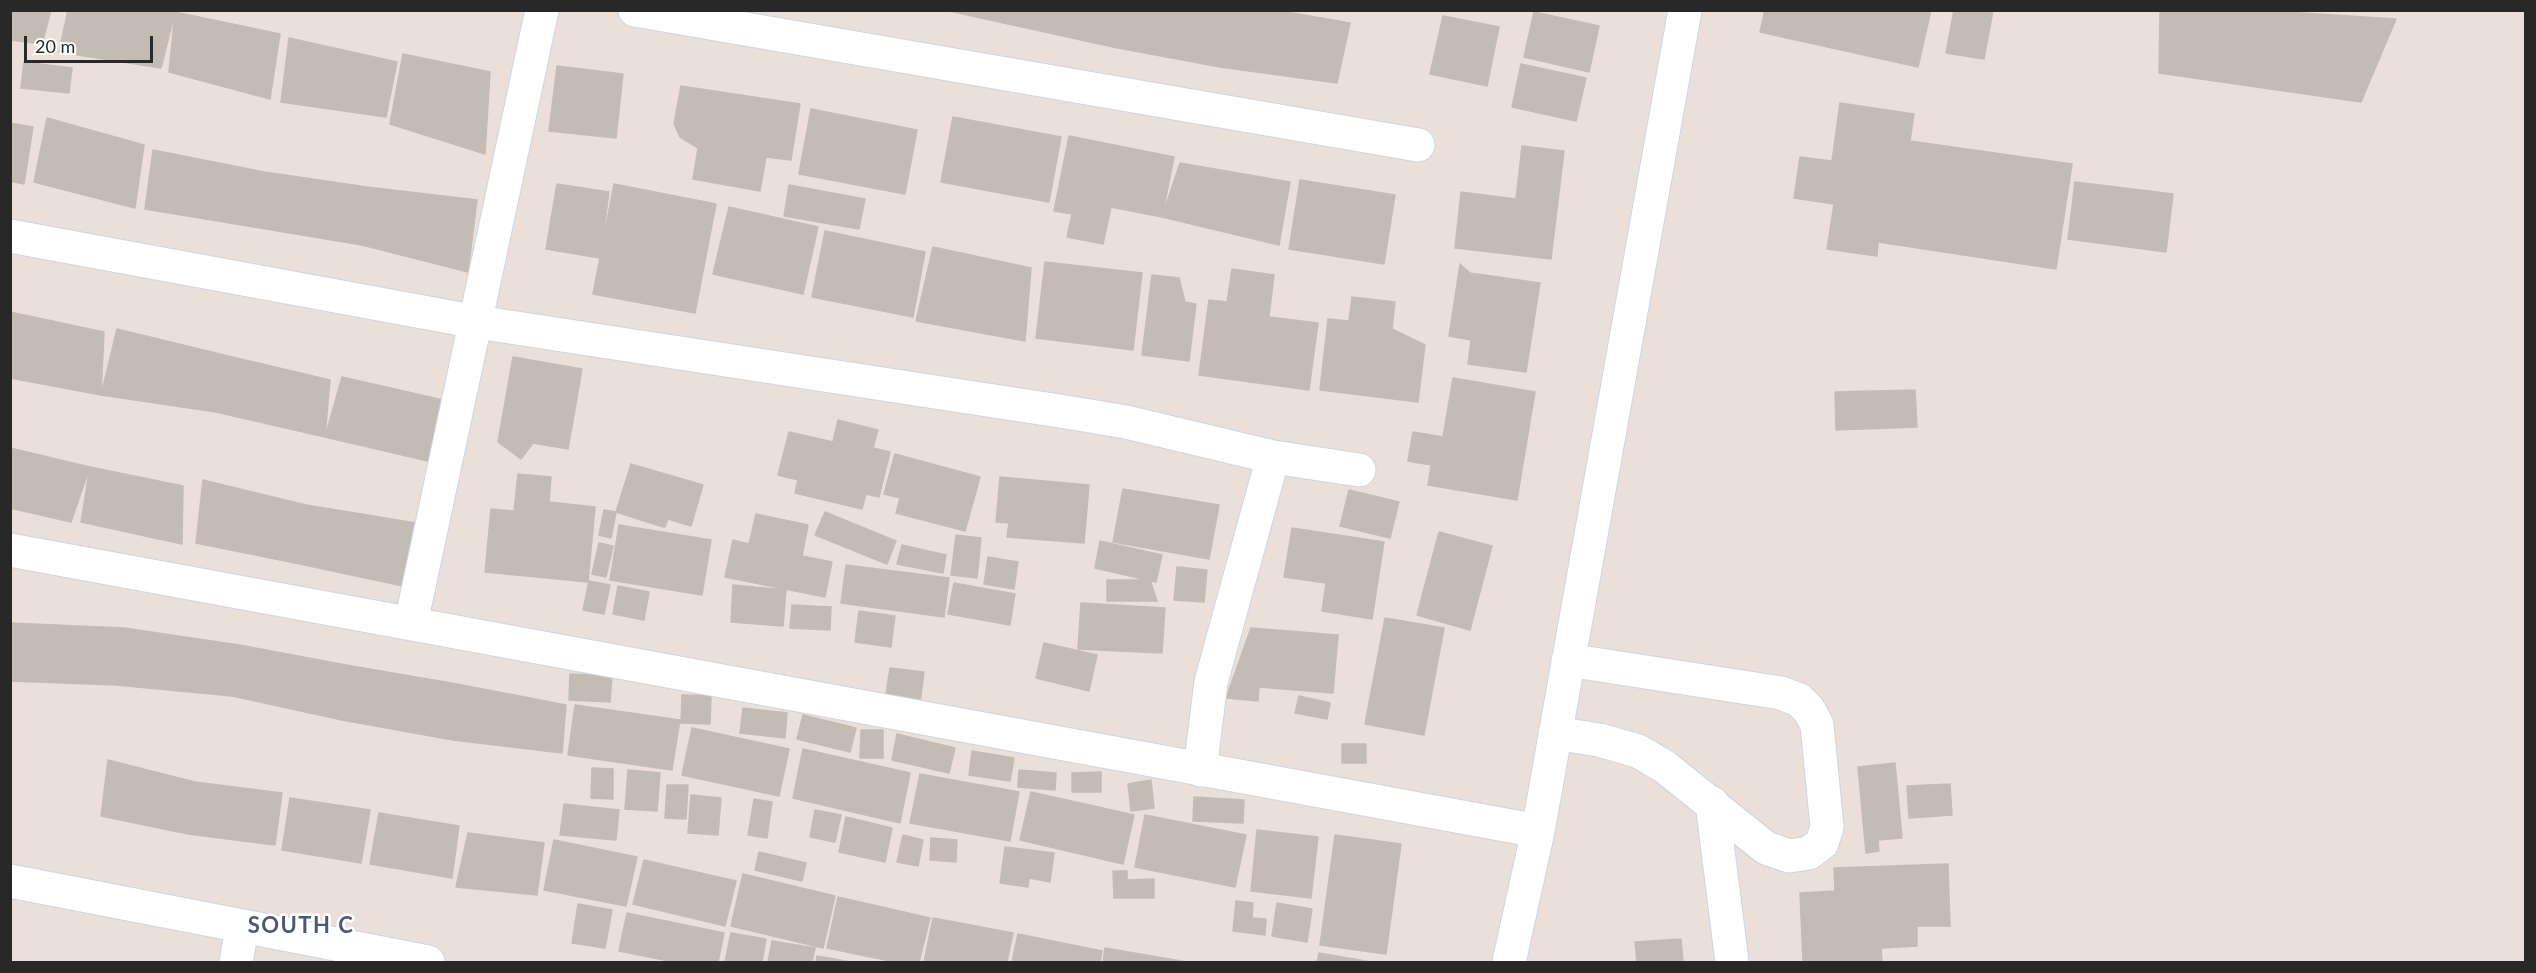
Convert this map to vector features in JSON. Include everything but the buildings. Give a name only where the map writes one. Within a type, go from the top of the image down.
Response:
[{"type":"street","points":[[411,623],[542,10]]},
{"type":"street","points":[[635,10],[1418,145]]},
{"type":"street","points":[[1509,963],[1538,831],[1685,10]]},
{"type":"street","points":[[10,237],[477,322],[1126,422],[1273,457],[1359,470]]},
{"type":"street","points":[[1200,770],[1211,682],[1273,457]]},
{"type":"street","points":[[10,550],[1538,831]]},
{"type":"street","points":[[1555,733],[1599,740],[1638,751],[1665,767],[1766,848],[1789,856],[1809,853],[1822,843],[1827,827],[1817,725],[1809,710],[1799,700],[1781,693],[1568,660]]},
{"type":"street","points":[[1712,803],[1732,963]]},
{"type":"street","points":[[10,881],[428,963]]},
{"type":"street","points":[[236,963],[242,928]]},
{"type":"district","name":"SOUTH C","points":[[301,926]]}]
